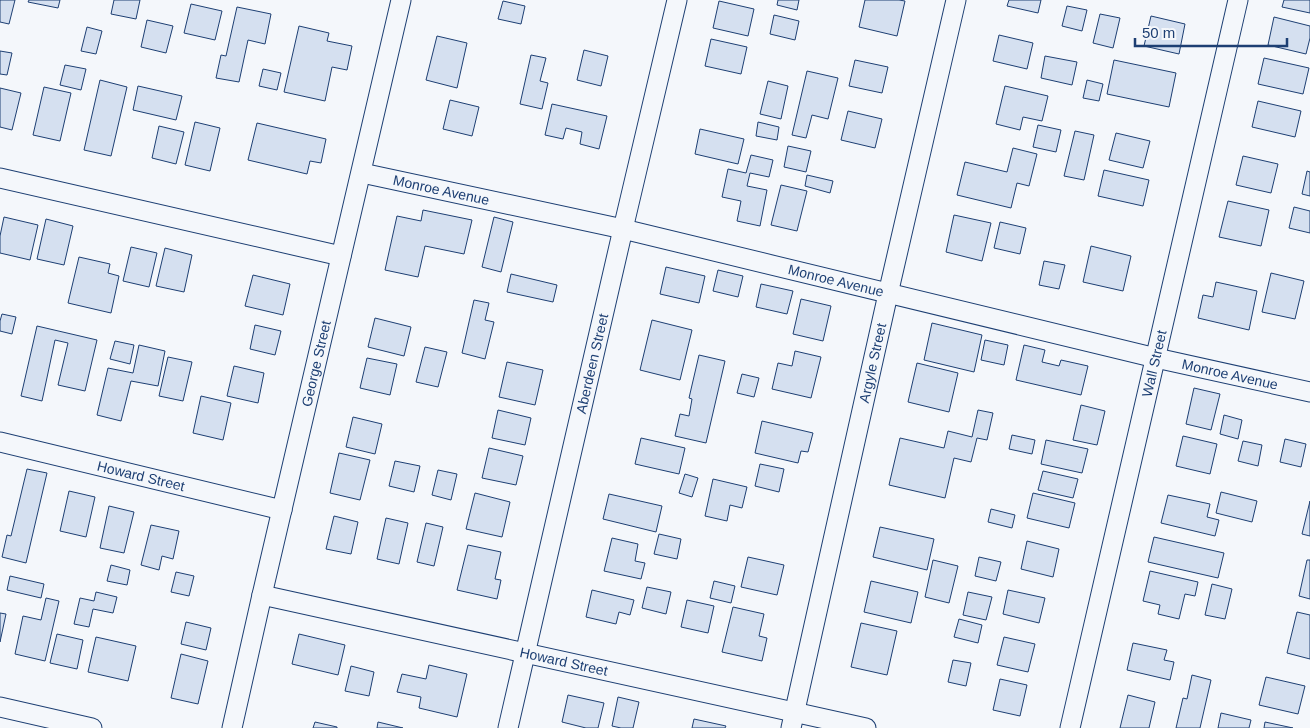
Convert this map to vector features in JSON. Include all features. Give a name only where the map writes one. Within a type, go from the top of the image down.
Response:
[{"type":"street","name":"Aberdeen Street","points":[[508,728],[677,0]]},
{"type":"street","name":"Argyle Street","points":[[793,720],[956,0]]},
{"type":"street","name":"Wall Street","points":[[1070,728],[1238,0]]},
{"type":"street","name":"George Street","points":[[232,728],[341,256],[362,173],[395,1]]},
{"type":"street","name":"Monroe Avenue","points":[[362,173],[623,229],[1156,358],[1310,392]]},
{"type":"street","points":[[0,178],[341,256]]},
{"type":"street","name":"Howard Street","points":[[0,442],[282,510]]},
{"type":"street","name":"Howard Street","points":[[262,595],[526,652],[793,720],[866,728]]},
{"type":"street","points":[[0,707],[92,728]]},
{"type":"building","points":[[0,0],[15,0],[9,24],[0,22]]},
{"type":"building","points":[[29,0],[60,0],[58,8],[28,2]]},
{"type":"building","points":[[114,0],[140,0],[136,19],[111,14]]},
{"type":"building","points":[[778,0],[799,0],[797,10],[777,5]]},
{"type":"building","points":[[865,0],[905,1],[897,36],[859,27]]},
{"type":"building","points":[[1009,0],[1041,0],[1038,13],[1007,6]]},
{"type":"building","points":[[1284,0],[1310,0],[1310,13],[1282,7]]},
{"type":"building","points":[[503,1],[525,6],[521,24],[498,19]]},
{"type":"building","points":[[719,1],[754,9],[748,36],[713,28]]},
{"type":"building","points":[[191,4],[222,11],[215,40],[184,33]]},
{"type":"building","points":[[1067,6],[1087,10],[1082,31],[1062,26]]},
{"type":"building","points":[[237,7],[271,14],[265,44],[248,40],[239,82],[216,78],[221,55],[226,56]]},
{"type":"building","points":[[1100,14],[1120,18],[1113,48],[1093,43]]},
{"type":"building","points":[[774,15],[799,21],[795,40],[770,34]]},
{"type":"building","points":[[1151,16],[1185,24],[1179,54],[1144,46]]},
{"type":"building","points":[[1274,17],[1310,26],[1310,38],[1306,54],[1268,45]]},
{"type":"building","points":[[147,20],[173,26],[166,53],[141,47]]},
{"type":"building","points":[[299,26],[329,33],[327,41],[352,46],[347,70],[332,67],[325,101],[284,92]]},
{"type":"building","points":[[87,27],[102,31],[96,54],[81,51]]},
{"type":"building","points":[[999,35],[1033,43],[1027,69],[993,61]]},
{"type":"building","points":[[437,36],[467,43],[457,88],[426,80]]},
{"type":"building","points":[[711,39],[747,47],[741,74],[705,66]]},
{"type":"building","points":[[584,50],[608,56],[601,86],[577,80]]},
{"type":"building","points":[[0,51],[12,53],[7,75],[0,74]]},
{"type":"building","points":[[531,55],[546,58],[540,81],[548,83],[542,109],[520,104]]},
{"type":"building","points":[[1045,56],[1077,62],[1072,85],[1041,78]]},
{"type":"building","points":[[1264,58],[1309,68],[1303,94],[1258,84]]},
{"type":"building","points":[[855,60],[888,67],[882,93],[849,86]]},
{"type":"building","points":[[1114,60],[1176,73],[1169,107],[1107,94]]},
{"type":"building","points":[[65,65],[86,69],[81,90],[60,85]]},
{"type":"building","points":[[263,69],[281,73],[277,90],[259,86]]},
{"type":"building","points":[[807,71],[838,78],[828,119],[812,115],[806,138],[792,135]]},
{"type":"building","points":[[100,80],[127,87],[111,156],[84,150]]},
{"type":"building","points":[[1087,80],[1103,84],[1099,101],[1083,98]]},
{"type":"building","points":[[768,81],[788,86],[781,119],[760,114]]},
{"type":"building","points":[[138,86],[182,96],[176,120],[133,110]]},
{"type":"building","points":[[1005,86],[1048,96],[1042,121],[1023,117],[1020,130],[996,124]]},
{"type":"building","points":[[44,87],[71,93],[60,141],[33,135]]},
{"type":"building","points":[[0,88],[21,93],[12,130],[0,127]]},
{"type":"building","points":[[450,100],[479,107],[472,136],[443,129]]},
{"type":"building","points":[[1258,101],[1301,111],[1295,137],[1252,127]]},
{"type":"building","points":[[552,104],[607,116],[599,149],[580,144],[582,132],[566,128],[563,139],[545,135]]},
{"type":"building","points":[[848,111],[882,119],[875,148],[841,140]]},
{"type":"building","points":[[195,122],[220,128],[210,171],[185,165]]},
{"type":"building","points":[[758,122],[779,127],[777,140],[756,136]]},
{"type":"building","points":[[257,123],[326,139],[321,163],[310,161],[307,174],[248,160]]},
{"type":"building","points":[[1038,125],[1061,130],[1056,152],[1033,147]]},
{"type":"building","points":[[159,126],[184,132],[176,164],[152,158]]},
{"type":"building","points":[[700,129],[744,139],[738,164],[695,154]]},
{"type":"building","points":[[1075,131],[1094,135],[1084,180],[1064,176]]},
{"type":"building","points":[[1116,133],[1150,141],[1143,168],[1109,160]]},
{"type":"building","points":[[788,146],[811,151],[806,172],[784,167]]},
{"type":"building","points":[[1013,148],[1037,154],[1029,186],[1017,183],[1011,208],[957,195],[965,162],[1007,172]]},
{"type":"building","points":[[751,155],[773,160],[769,177],[750,173],[747,186],[767,190],[760,226],[737,221],[741,201],[722,197],[728,169],[746,173]]},
{"type":"building","points":[[1243,156],[1278,164],[1271,193],[1236,185]]},
{"type":"building","points":[[1104,170],[1149,180],[1143,206],[1098,196]]},
{"type":"building","points":[[1307,171],[1310,172],[1310,196],[1302,194]]},
{"type":"building","points":[[807,175],[833,181],[830,193],[805,186]]},
{"type":"building","points":[[781,185],[807,191],[797,231],[771,225]]},
{"type":"building","points":[[1228,201],[1269,210],[1261,246],[1219,237]]},
{"type":"building","points":[[1294,207],[1310,211],[1310,233],[1289,228]]},
{"type":"building","points":[[423,210],[472,220],[464,254],[425,246],[418,277],[385,270],[397,216],[421,221]]},
{"type":"building","points":[[954,215],[991,223],[982,261],[946,252]]},
{"type":"building","points":[[4,217],[38,225],[30,260],[0,253],[0,236]]},
{"type":"building","points":[[494,217],[513,222],[501,272],[482,267]]},
{"type":"building","points":[[46,219],[73,226],[64,265],[37,259]]},
{"type":"building","points":[[1000,222],[1026,228],[1020,254],[994,248]]},
{"type":"building","points":[[1091,246],[1131,256],[1123,291],[1083,282]]},
{"type":"building","points":[[131,247],[157,253],[149,287],[123,281]]},
{"type":"building","points":[[165,248],[192,255],[184,292],[156,286]]},
{"type":"building","points":[[79,257],[110,264],[108,273],[119,276],[111,313],[68,303]]},
{"type":"building","points":[[1044,261],[1065,265],[1059,289],[1039,285]]},
{"type":"building","points":[[666,267],[705,276],[699,303],[660,294]]},
{"type":"building","points":[[718,270],[743,276],[738,297],[713,291]]},
{"type":"building","points":[[1271,273],[1304,281],[1295,319],[1262,312]]},
{"type":"building","points":[[511,274],[557,285],[553,302],[507,292]]},
{"type":"building","points":[[253,275],[290,284],[283,315],[245,306]]},
{"type":"building","points":[[1216,282],[1257,291],[1249,330],[1198,318],[1203,295],[1213,297]]},
{"type":"building","points":[[761,284],[793,291],[787,314],[756,307]]},
{"type":"building","points":[[801,299],[831,306],[823,341],[793,334]]},
{"type":"building","points":[[474,300],[489,303],[485,320],[494,322],[485,359],[462,353]]},
{"type":"building","points":[[2,314],[16,317],[12,334],[0,331]]},
{"type":"building","points":[[375,318],[411,327],[404,356],[368,347]]},
{"type":"building","points":[[652,320],[692,330],[680,380],[640,370]]},
{"type":"building","points":[[932,323],[982,335],[974,372],[924,360]]},
{"type":"building","points":[[255,325],[281,331],[275,355],[250,349]]},
{"type":"building","points":[[37,326],[97,340],[85,391],[58,385],[68,343],[55,340],[42,401],[21,396]]},
{"type":"building","points":[[985,340],[1008,345],[1004,365],[981,360]]},
{"type":"building","points":[[115,341],[134,345],[130,364],[110,359]]},
{"type":"building","points":[[139,345],[165,351],[158,386],[131,381],[121,421],[97,415],[108,368],[133,373]]},
{"type":"building","points":[[1024,345],[1045,350],[1042,362],[1059,366],[1061,360],[1088,366],[1081,395],[1016,380]]},
{"type":"building","points":[[425,347],[447,352],[438,387],[416,382]]},
{"type":"building","points":[[795,351],[821,357],[811,398],[772,389],[778,363],[792,366]]},
{"type":"building","points":[[699,355],[725,361],[706,443],[675,436],[680,414],[689,416],[692,399],[689,398]]},
{"type":"building","points":[[168,357],[192,362],[183,401],[159,396]]},
{"type":"building","points":[[367,358],[397,364],[390,395],[360,388]]},
{"type":"building","points":[[507,362],[543,370],[535,405],[499,397]]},
{"type":"building","points":[[917,363],[958,373],[949,412],[908,402]]},
{"type":"building","points":[[234,366],[264,373],[258,403],[227,396]]},
{"type":"building","points":[[742,374],[759,378],[754,397],[737,393]]},
{"type":"building","points":[[1194,388],[1220,394],[1211,430],[1186,424]]},
{"type":"building","points":[[201,396],[231,403],[223,440],[193,433]]},
{"type":"building","points":[[1081,405],[1105,411],[1097,445],[1073,440]]},
{"type":"building","points":[[498,410],[531,418],[525,445],[492,438]]},
{"type":"building","points":[[978,410],[993,413],[987,440],[977,438],[971,462],[954,458],[945,498],[889,485],[900,438],[944,448],[948,431],[972,437]]},
{"type":"building","points":[[1224,415],[1242,420],[1238,439],[1220,434]]},
{"type":"building","points":[[353,417],[382,424],[375,454],[346,447]]},
{"type":"building","points":[[762,421],[813,433],[808,452],[801,451],[798,463],[755,453]]},
{"type":"building","points":[[1012,435],[1035,440],[1032,454],[1009,449]]},
{"type":"building","points":[[1183,436],[1217,444],[1210,474],[1176,466]]},
{"type":"building","points":[[641,438],[685,448],[679,474],[635,464]]},
{"type":"building","points":[[1285,439],[1306,444],[1301,467],[1280,462]]},
{"type":"building","points":[[1046,440],[1088,449],[1082,473],[1041,464]]},
{"type":"building","points":[[1243,441],[1262,445],[1258,466],[1238,461]]},
{"type":"building","points":[[489,448],[523,456],[516,485],[482,478]]},
{"type":"building","points":[[339,453],[370,460],[360,500],[330,493]]},
{"type":"building","points":[[395,461],[420,466],[414,492],[389,486]]},
{"type":"building","points":[[760,464],[784,469],[779,492],[755,486]]},
{"type":"building","points":[[27,469],[47,473],[26,563],[2,557],[7,535],[11,536]]},
{"type":"building","points":[[438,470],[457,474],[451,500],[432,495]]},
{"type":"building","points":[[1043,471],[1078,479],[1073,498],[1038,490]]},
{"type":"building","points":[[685,474],[698,478],[692,497],[679,493]]},
{"type":"building","points":[[713,479],[747,487],[742,508],[730,505],[727,521],[705,516]]},
{"type":"building","points":[[69,491],[95,497],[86,537],[60,531]]},
{"type":"building","points":[[1221,492],[1257,501],[1252,522],[1216,513]]},
{"type":"building","points":[[475,493],[510,502],[502,537],[466,529]]},
{"type":"building","points":[[1033,493],[1075,503],[1069,528],[1027,518]]},
{"type":"building","points":[[609,494],[662,506],[656,532],[603,519]]},
{"type":"building","points":[[1168,495],[1210,504],[1207,517],[1219,520],[1215,536],[1161,523]]},
{"type":"building","points":[[1310,501],[1310,536],[1302,534]]},
{"type":"building","points":[[109,506],[134,512],[124,553],[100,548]]},
{"type":"building","points":[[991,509],[1015,515],[1012,528],[988,522]]},
{"type":"building","points":[[334,516],[358,522],[351,554],[326,549]]},
{"type":"building","points":[[386,518],[408,523],[399,564],[377,559]]},
{"type":"building","points":[[426,523],[443,527],[434,566],[417,562]]},
{"type":"building","points":[[151,525],[179,531],[173,559],[162,556],[159,570],[141,565]]},
{"type":"building","points":[[880,527],[934,539],[927,570],[873,557]]},
{"type":"building","points":[[659,534],[681,539],[677,559],[654,554]]},
{"type":"building","points":[[1154,537],[1224,553],[1218,578],[1148,562]]},
{"type":"building","points":[[612,538],[638,544],[635,561],[645,563],[641,579],[604,571]]},
{"type":"building","points":[[1027,541],[1059,549],[1053,577],[1021,569]]},
{"type":"building","points":[[468,545],[501,552],[495,579],[501,580],[497,599],[457,590]]},
{"type":"building","points":[[748,557],[784,565],[777,595],[741,587]]},
{"type":"building","points":[[979,557],[1001,562],[996,581],[975,576]]},
{"type":"building","points":[[933,560],[958,566],[949,603],[925,597]]},
{"type":"building","points":[[1307,560],[1310,560],[1310,599],[1299,596]]},
{"type":"building","points":[[111,565],[130,570],[127,585],[107,581]]},
{"type":"building","points":[[1150,571],[1198,582],[1195,596],[1185,594],[1179,619],[1158,614],[1160,605],[1143,601]]},
{"type":"building","points":[[176,572],[194,576],[189,596],[171,592]]},
{"type":"building","points":[[10,576],[44,584],[41,598],[7,590]]},
{"type":"building","points":[[714,581],[735,586],[731,603],[710,598]]},
{"type":"building","points":[[871,581],[918,592],[911,623],[864,612]]},
{"type":"building","points":[[1212,584],[1232,589],[1225,619],[1205,615]]},
{"type":"building","points":[[647,587],[671,592],[666,614],[642,608]]},
{"type":"building","points":[[592,590],[634,600],[630,615],[619,612],[616,624],[586,617]]},
{"type":"building","points":[[1008,590],[1045,598],[1039,623],[1003,614]]},
{"type":"building","points":[[96,592],[117,597],[113,613],[93,609],[89,627],[74,624],[80,598],[94,601]]},
{"type":"building","points":[[968,592],[992,597],[986,620],[963,615]]},
{"type":"building","points":[[46,598],[59,601],[45,661],[15,654],[23,616],[41,620]]},
{"type":"building","points":[[687,600],[714,606],[708,633],[681,627]]},
{"type":"building","points":[[733,607],[764,614],[759,636],[767,638],[762,661],[722,652]]},
{"type":"building","points":[[1297,612],[1310,615],[1310,659],[1287,653]]},
{"type":"building","points":[[0,613],[6,614],[0,642]]},
{"type":"building","points":[[959,619],[982,625],[978,643],[954,637]]},
{"type":"building","points":[[186,622],[211,628],[206,650],[181,644]]},
{"type":"building","points":[[861,623],[897,631],[887,675],[851,667]]},
{"type":"building","points":[[57,634],[83,640],[77,669],[50,663]]},
{"type":"building","points":[[299,634],[345,645],[338,675],[292,664]]},
{"type":"building","points":[[96,637],[136,646],[128,681],[88,672]]},
{"type":"building","points":[[1004,637],[1035,644],[1028,672],[997,665]]},
{"type":"building","points":[[1133,643],[1167,650],[1164,660],[1174,662],[1170,680],[1127,670]]},
{"type":"building","points":[[181,654],[208,661],[198,704],[171,698]]},
{"type":"building","points":[[953,660],[971,663],[966,686],[948,682]]},
{"type":"building","points":[[429,665],[467,674],[457,717],[419,708],[421,697],[397,692],[402,674],[426,679]]},
{"type":"building","points":[[351,666],[374,672],[369,696],[345,691]]},
{"type":"building","points":[[1192,675],[1211,680],[1200,728],[1176,728],[1183,698],[1187,699]]},
{"type":"building","points":[[1266,677],[1305,686],[1298,714],[1259,705]]},
{"type":"building","points":[[1000,679],[1027,685],[1020,716],[993,710]]},
{"type":"building","points":[[568,695],[604,703],[598,728],[586,728],[562,722]]},
{"type":"building","points":[[1128,695],[1155,702],[1149,728],[1120,728]]},
{"type":"building","points":[[618,697],[639,702],[633,728],[612,726]]},
{"type":"building","points":[[1221,713],[1251,720],[1249,728],[1218,728]]},
{"type":"building","points":[[694,719],[726,726],[725,728],[692,728]]},
{"type":"building","points":[[315,722],[337,727],[337,728],[313,728]]},
{"type":"building","points":[[378,722],[403,728],[377,728]]},
{"type":"building","points":[[1265,722],[1293,728],[1264,728]]}]
